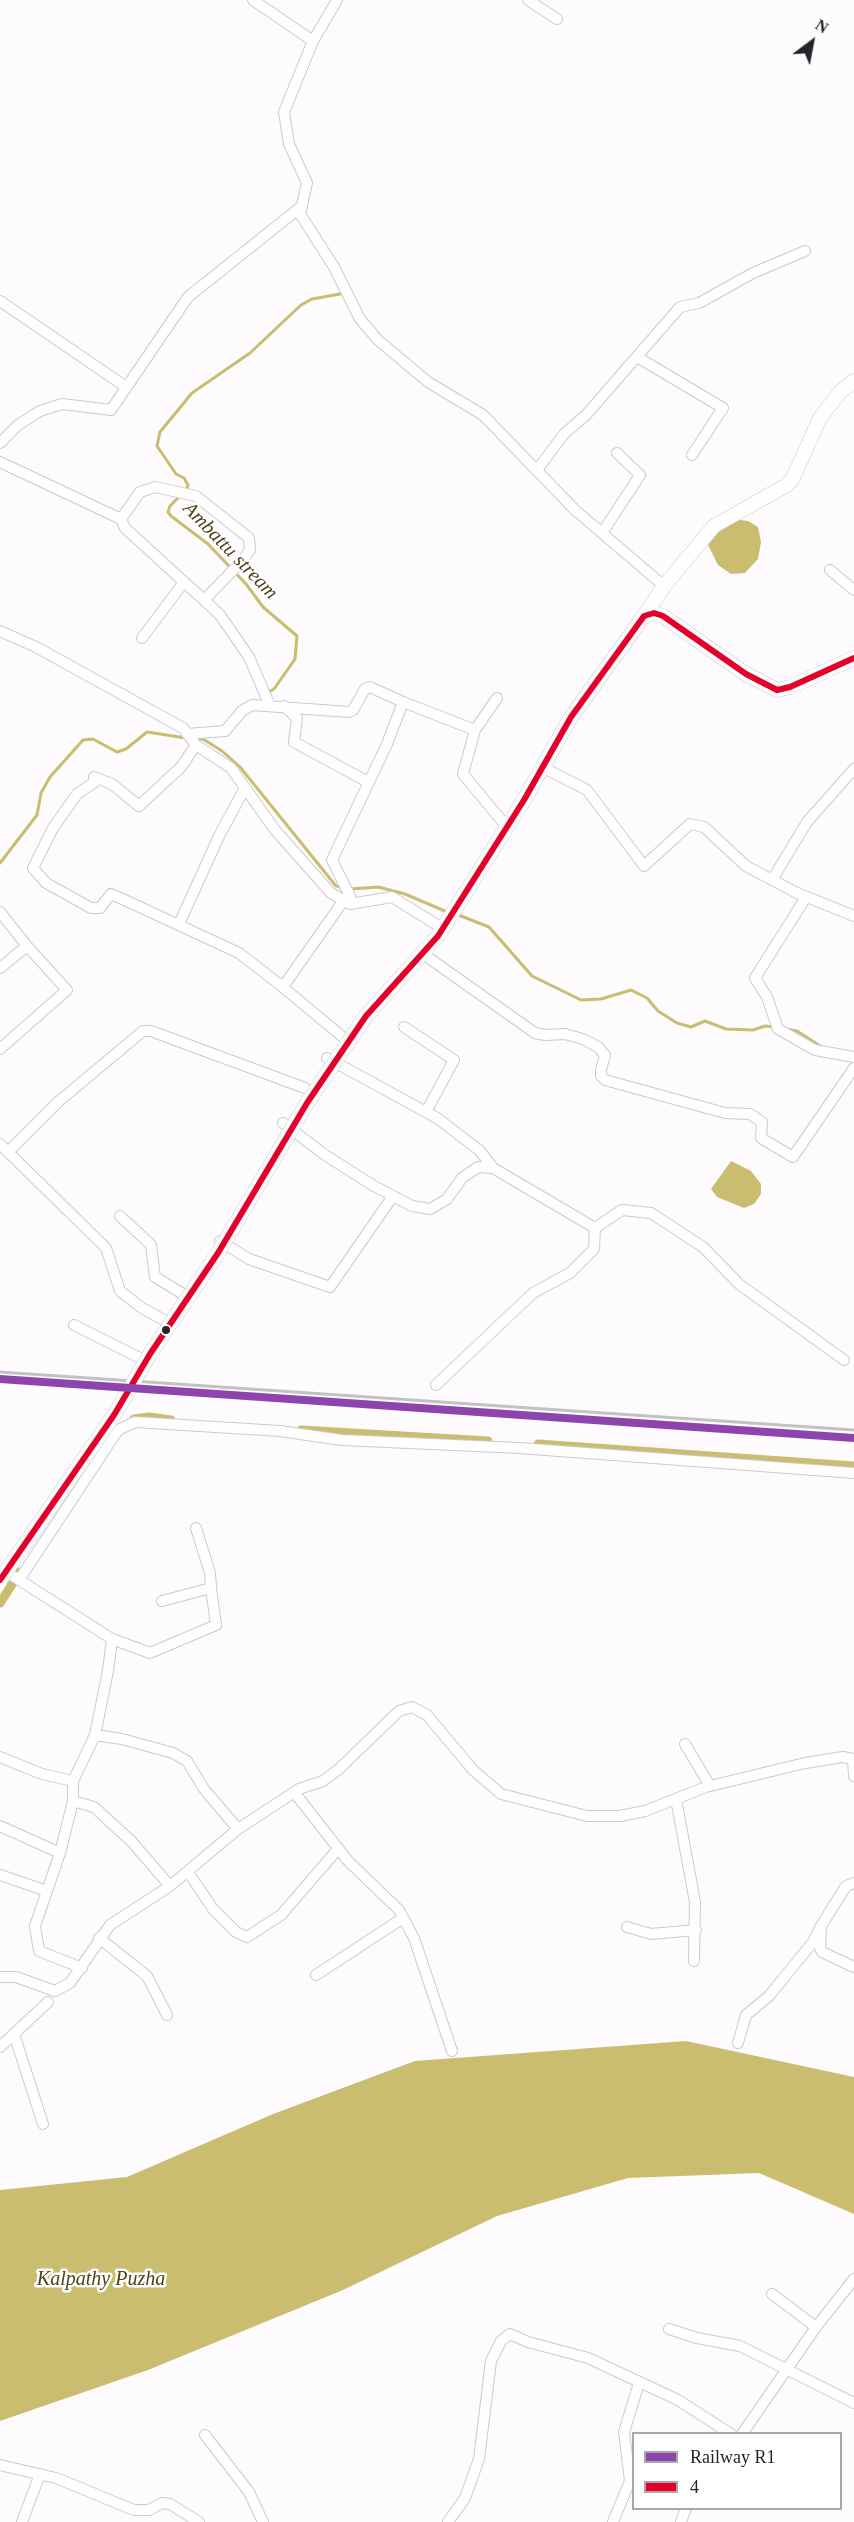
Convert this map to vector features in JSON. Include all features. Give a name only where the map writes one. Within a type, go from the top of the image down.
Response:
[{"type":"main road","points":[[13,1579],[150,1354],[218,1253],[308,1103],[366,1016],[423,954],[448,918],[571,717],[664,586],[714,526],[787,485],[794,478],[820,418],[840,392],[854,381]]},
{"type":"main road","points":[[644,616],[654,613],[663,616],[746,674],[777,690],[789,687],[854,658]]},
{"type":"street","points":[[253,0],[313,41]]},
{"type":"street","points":[[337,0],[313,41],[284,112],[289,144],[307,183],[300,214],[334,267],[360,320],[378,340],[428,382],[483,415],[602,533],[664,586]]},
{"type":"street","points":[[528,0],[557,19]]},
{"type":"street","points":[[0,443],[18,425],[40,411],[62,404],[111,410],[188,297],[302,206]]},
{"type":"street","points":[[537,470],[564,434],[586,415],[680,307],[699,303],[753,273],[805,250]]},
{"type":"street","points":[[0,301],[126,387]]},
{"type":"street","points":[[637,357],[723,408],[692,455]]},
{"type":"street","points":[[602,533],[640,475],[617,453]]},
{"type":"street","points":[[0,462],[122,519],[125,528],[220,615],[249,657],[268,699],[284,706],[349,712],[353,710],[365,689],[370,687],[475,730]]},
{"type":"street","points":[[122,519],[140,492],[155,487],[196,496],[249,538],[250,550],[204,600]]},
{"type":"street","points":[[830,570],[854,590]]},
{"type":"street","points":[[142,638],[184,582]]},
{"type":"street","points":[[0,631],[36,647],[183,728],[196,745],[231,768],[276,830],[331,892],[348,900],[392,897],[448,918]]},
{"type":"street","points":[[496,698],[475,730],[463,774],[506,826]]},
{"type":"street","points":[[187,734],[225,731],[243,711],[268,699]]},
{"type":"street","points":[[279,984],[285,984],[348,900],[344,882],[332,860],[387,744],[403,702]]},
{"type":"street","points":[[284,706],[297,718],[294,742],[368,782]]},
{"type":"street","points":[[196,745],[181,767],[139,806],[112,784],[94,777],[95,782],[77,794],[53,828],[33,868],[46,883],[91,908],[100,908],[111,894],[239,953],[344,1038]]},
{"type":"street","points":[[542,767],[586,790],[644,866],[690,824],[704,827],[746,866],[806,897],[854,916]]},
{"type":"street","points":[[772,880],[807,822],[854,769]]},
{"type":"street","points":[[179,924],[220,834],[246,788]]},
{"type":"street","points":[[806,897],[755,978],[767,997],[778,1029],[815,1050],[854,1057]]},
{"type":"street","points":[[0,912],[67,990],[0,1049]]},
{"type":"street","points":[[0,968],[27,946]]},
{"type":"street","points":[[423,954],[535,1033],[565,1034],[583,1039],[598,1047],[605,1055],[601,1070],[605,1080],[725,1113],[750,1114],[762,1122],[761,1138],[793,1157],[854,1068]]},
{"type":"street","points":[[404,1027],[454,1060],[426,1112]]},
{"type":"street","points":[[164,1320],[142,1308],[120,1291],[106,1248],[4,1148],[143,1031],[151,1031],[305,1088]]},
{"type":"street","points":[[327,1058],[426,1112],[479,1150],[493,1168],[595,1228]]},
{"type":"street","points":[[283,1123],[325,1155],[412,1206],[430,1209],[447,1199],[462,1179],[478,1167],[493,1168]]},
{"type":"street","points":[[220,1241],[249,1259],[330,1287],[393,1196]]},
{"type":"street","points":[[595,1228],[622,1210],[651,1213],[703,1247],[739,1284],[844,1360]]},
{"type":"street","points":[[120,1216],[151,1245],[156,1277],[183,1294]]},
{"type":"street","points":[[436,1385],[533,1293],[570,1273],[594,1249],[595,1228]]},
{"type":"street","points":[[74,1325],[138,1357]]},
{"type":"street","points":[[13,1579],[123,1427],[148,1422],[280,1431],[342,1440],[519,1448],[854,1473]]},
{"type":"street","points":[[89,1437],[108,1445]]},
{"type":"street","points":[[1,1569],[13,1579],[111,1639],[150,1653],[216,1625],[210,1573],[196,1528]]},
{"type":"street","points":[[162,1601],[212,1588]]},
{"type":"street","points":[[82,1968],[39,1951],[35,1926],[60,1853],[73,1801],[73,1781],[95,1735],[108,1671],[111,1639]]},
{"type":"street","points":[[0,1977],[16,1977],[55,1991],[70,1983],[110,1925],[170,1886],[238,1829],[294,1792],[323,1781],[339,1769],[399,1711],[412,1707],[428,1715],[473,1770],[501,1794],[587,1816],[620,1816],[645,1811],[711,1786],[805,1763],[843,1757],[854,1759],[854,1776]]},
{"type":"street","points":[[95,1735],[173,1753],[187,1761],[204,1789],[238,1829]]},
{"type":"street","points":[[686,1744],[711,1786]]},
{"type":"street","points":[[0,1757],[42,1774],[73,1781]]},
{"type":"street","points":[[294,1792],[338,1849],[403,1918],[414,1938],[452,2051]]},
{"type":"street","points":[[676,1799],[695,1902],[694,1961]]},
{"type":"street","points":[[73,1801],[94,1807],[132,1842],[170,1886]]},
{"type":"street","points":[[0,1826],[60,1853]]},
{"type":"street","points":[[188,1872],[213,1909],[236,1932],[247,1937],[281,1915],[338,1849]]},
{"type":"street","points":[[0,1875],[47,1891]]},
{"type":"street","points":[[738,2043],[746,2015],[770,1996],[813,1942],[846,1886],[854,1883]]},
{"type":"street","points":[[316,1975],[403,1918]]},
{"type":"street","points":[[821,1926],[822,1952],[854,1967]]},
{"type":"street","points":[[627,1927],[651,1934],[696,1930]]},
{"type":"street","points":[[99,1938],[147,1976],[167,2015]]},
{"type":"street","points":[[0,2047],[48,2002]]},
{"type":"street","points":[[14,2034],[43,2124]]},
{"type":"street","points":[[743,2432],[816,2327],[854,2279]]},
{"type":"street","points":[[772,2294],[816,2327]]},
{"type":"street","points":[[669,2329],[697,2338],[740,2346],[854,2403]]},
{"type":"street","points":[[448,2522],[465,2498],[479,2459],[491,2361],[501,2341],[510,2334],[528,2342],[588,2358],[678,2400],[729,2432]]},
{"type":"street","points":[[613,2522],[630,2481],[624,2432],[639,2383]]},
{"type":"street","points":[[205,2435],[249,2492],[263,2522]]},
{"type":"street","points":[[0,2465],[56,2478],[134,2510],[149,2510],[162,2503],[170,2504],[199,2522]]},
{"type":"street","points":[[22,2522],[40,2474]]},
{"type":"water","points":[[740,520],[748,521],[758,527],[761,542],[758,559],[745,573],[731,574],[718,565],[708,545],[725,524]]},
{"type":"water","points":[[731,1161],[751,1171],[761,1184],[761,1194],[754,1204],[744,1208],[717,1197],[711,1189]]},
{"type":"water","name":"Kalpathy Puzha","points":[[686,2041],[854,2077],[854,2214],[759,2173],[628,2178],[497,2216],[343,2290],[148,2370],[0,2421],[0,2190],[127,2177],[273,2114],[415,2061]]},
{"type":"waterway","name":"Ambattu stream","points":[[186,491],[188,485],[184,478],[176,474],[157,446],[160,432],[192,393],[250,353],[301,305],[312,299],[340,294]]},
{"type":"waterway","name":"Ambattu stream","points":[[181,495],[170,506],[168,512],[171,516],[208,544],[246,584],[263,607],[297,636],[295,659],[274,689],[267,693]]},
{"type":"waterway","name":"Ambattu stream","points":[[0,863],[37,815],[41,793],[50,777],[83,740],[93,739],[117,752],[126,749],[147,732],[186,738]]},
{"type":"waterway","name":"Ambattu stream","points":[[195,739],[203,739],[222,751],[240,767],[336,886],[341,887]]},
{"type":"waterway","points":[[351,889],[378,887],[405,894],[447,912]]},
{"type":"waterway","points":[[456,914],[489,927],[532,976],[581,1000],[601,999],[631,990],[647,998],[658,1011],[677,1023],[691,1027],[705,1021],[726,1029],[753,1030],[765,1026],[774,1027]]},
{"type":"waterway","points":[[786,1029],[797,1031],[820,1046]]},
{"type":"waterway","points":[[134,1419],[149,1417],[171,1420]]},
{"type":"waterway","points":[[301,1430],[488,1441]]},
{"type":"waterway","points":[[538,1444],[854,1466]]},
{"type":"waterway","points":[[0,1603],[20,1572]]},
{"type":"railway","points":[[0,1372],[854,1430]]},
{"type":"rail line","name":"R1","points":[[0,1379],[854,1438]]},
{"type":"transit line","name":"4","points":[[0,1580],[114,1415],[150,1354],[218,1253],[307,1103],[366,1016],[438,936],[524,800],[571,717],[644,616],[654,613],[663,616],[746,674],[777,690],[790,687],[854,658]]}]
